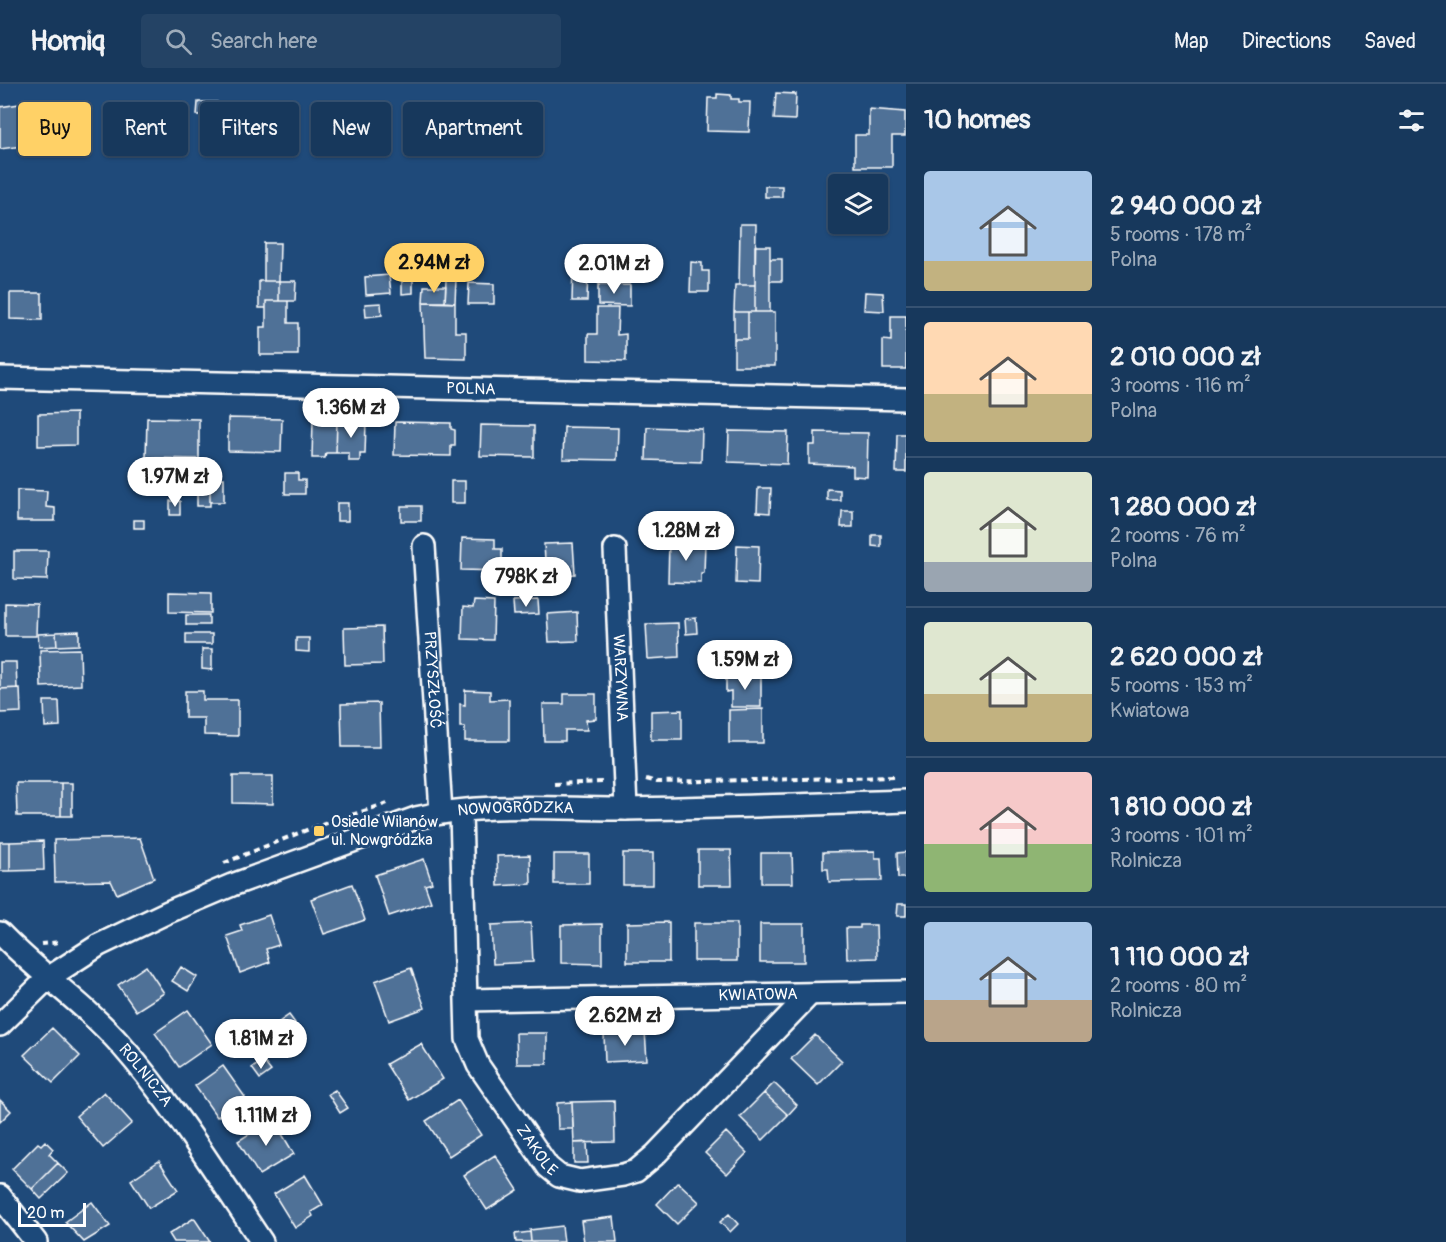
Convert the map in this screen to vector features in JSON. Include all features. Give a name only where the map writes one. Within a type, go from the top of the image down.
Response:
[{"type":"street","name":"POLNA","points":[[0,378],[906,399]]},
{"type":"street","name":"PRZYSZŁOŚĆ","points":[[424,546],[451,811]]},
{"type":"street","name":"WARZYWNA","points":[[615,549],[626,808]]},
{"type":"street","name":"NOWOGRÓDZKA","points":[[0,1025],[48,978],[99,945],[179,907],[392,826],[451,811],[906,801]]},
{"type":"street","name":"ZAKOLE","points":[[451,811],[467,1000],[468,1039],[478,1065],[548,1167],[560,1176],[580,1181],[636,1171],[810,994]]},
{"type":"street","name":"ROLNICZA","points":[[0,933],[48,978],[78,1000],[145,1074],[262,1242]]},
{"type":"street","name":"KWIATOWA","points":[[467,1000],[906,992]]},
{"type":"street","points":[[0,1196],[36,1242]]},
{"type":"path","points":[[546,784],[644,778],[657,782],[906,777]]},
{"type":"building","points":[[776,93],[796,94],[795,120],[774,119]]},
{"type":"building","points":[[717,94],[731,95],[731,99],[739,99],[739,102],[750,102],[749,132],[707,131],[708,98],[717,98]]},
{"type":"building","points":[[198,102],[200,102],[200,115],[197,115]]},
{"type":"building","points":[[18,104],[18,147],[0,149],[0,107]]},
{"type":"building","points":[[869,109],[905,112],[905,136],[892,136],[892,167],[855,167],[855,135],[869,135]]},
{"type":"building","points":[[765,186],[782,186],[782,197],[765,197]]},
{"type":"building","points":[[740,224],[756,224],[755,285],[739,285]]},
{"type":"building","points":[[264,243],[280,243],[279,281],[264,281]]},
{"type":"building","points":[[755,246],[770,246],[770,312],[755,312]]},
{"type":"building","points":[[770,259],[782,259],[782,281],[770,281]]},
{"type":"building","points":[[691,262],[702,263],[702,271],[709,271],[709,292],[690,292]]},
{"type":"building","points":[[573,267],[588,267],[587,301],[572,301]]},
{"type":"building","points":[[598,271],[610,272],[610,285],[598,285]]},
{"type":"building","points":[[389,275],[391,293],[366,295],[365,277]]},
{"type":"building","points":[[402,276],[413,276],[413,293],[402,294]]},
{"type":"building","points":[[446,279],[456,279],[455,303],[445,302]]},
{"type":"building","points":[[259,281],[279,281],[279,301],[266,301],[266,308],[259,308]]},
{"type":"building","points":[[279,281],[296,281],[295,301],[279,301]]},
{"type":"building","points":[[469,283],[494,284],[494,304],[468,304]]},
{"type":"building","points":[[598,285],[630,285],[630,306],[598,305]]},
{"type":"building","points":[[735,285],[755,285],[755,312],[734,312]]},
{"type":"building","points":[[424,286],[446,286],[445,302],[423,302]]},
{"type":"building","points":[[865,292],[883,293],[884,311],[864,310]]},
{"type":"building","points":[[10,293],[42,293],[42,320],[10,319]]},
{"type":"building","points":[[266,301],[288,301],[288,323],[298,323],[298,355],[260,355],[260,327],[266,327]]},
{"type":"building","points":[[423,302],[455,303],[455,332],[466,332],[466,359],[425,358]]},
{"type":"building","points":[[381,303],[382,315],[366,317],[365,304]]},
{"type":"building","points":[[597,308],[618,308],[617,335],[626,334],[626,361],[588,360],[588,334],[597,334]]},
{"type":"building","points":[[734,312],[748,312],[748,339],[734,339]]},
{"type":"building","points":[[748,312],[775,312],[775,366],[734,366],[734,339],[748,339]]},
{"type":"building","points":[[891,316],[906,316],[906,369],[883,369],[883,340],[891,341]]},
{"type":"building","points":[[76,413],[76,445],[38,446],[38,414]]},
{"type":"building","points":[[147,418],[199,419],[199,459],[146,458]]},
{"type":"building","points":[[228,418],[282,419],[281,452],[228,451]]},
{"type":"building","points":[[313,420],[337,421],[336,453],[326,453],[325,458],[312,458]]},
{"type":"building","points":[[337,421],[366,422],[365,454],[360,454],[360,461],[349,461],[349,453],[336,453]]},
{"type":"building","points":[[395,422],[451,423],[451,429],[455,430],[455,446],[451,446],[451,456],[394,455]]},
{"type":"building","points":[[481,425],[534,426],[534,457],[480,456]]},
{"type":"building","points":[[564,427],[618,428],[617,460],[563,459]]},
{"type":"building","points":[[647,427],[702,429],[701,462],[646,460]]},
{"type":"building","points":[[729,431],[788,432],[787,464],[728,462]]},
{"type":"building","points":[[815,432],[868,433],[867,477],[853,476],[853,466],[809,464],[809,445],[815,445]]},
{"type":"building","points":[[897,434],[906,434],[906,472],[896,472]]},
{"type":"building","points":[[285,473],[298,473],[298,480],[305,480],[305,494],[285,494]]},
{"type":"building","points":[[210,478],[224,478],[224,502],[210,502]]},
{"type":"building","points":[[451,481],[465,481],[465,503],[451,503]]},
{"type":"building","points":[[197,487],[210,487],[210,506],[197,506]]},
{"type":"building","points":[[758,488],[771,488],[770,513],[757,512]]},
{"type":"building","points":[[827,489],[840,490],[840,500],[827,500]]},
{"type":"building","points":[[17,490],[47,491],[46,507],[55,508],[55,521],[17,521]]},
{"type":"building","points":[[170,501],[180,501],[180,515],[170,515]]},
{"type":"building","points":[[337,503],[348,503],[348,521],[337,521]]},
{"type":"building","points":[[401,506],[421,506],[421,521],[401,521]]},
{"type":"building","points":[[842,511],[853,511],[853,527],[841,527]]},
{"type":"building","points":[[134,520],[144,520],[144,528],[134,528]]},
{"type":"building","points":[[872,535],[881,535],[881,547],[872,546]]},
{"type":"building","points":[[462,538],[495,539],[495,549],[502,549],[502,571],[461,570]]},
{"type":"building","points":[[669,542],[705,543],[704,573],[701,574],[701,583],[668,582]]},
{"type":"building","points":[[573,543],[575,574],[546,576],[544,544]]},
{"type":"building","points":[[737,545],[759,546],[758,584],[736,583]]},
{"type":"building","points":[[14,551],[48,551],[47,580],[14,579]]},
{"type":"building","points":[[169,592],[211,593],[211,613],[169,612]]},
{"type":"building","points":[[538,600],[539,614],[514,615],[513,601]]},
{"type":"building","points":[[474,601],[494,602],[493,640],[462,639],[463,607],[473,608]]},
{"type":"building","points":[[5,603],[37,604],[36,636],[5,636]]},
{"type":"building","points":[[577,612],[578,641],[549,642],[547,614]]},
{"type":"building","points":[[186,615],[209,615],[209,625],[186,625]]},
{"type":"building","points":[[696,618],[697,633],[686,634],[685,619]]},
{"type":"building","points":[[678,623],[679,657],[648,659],[646,624]]},
{"type":"building","points":[[382,627],[383,664],[345,665],[344,628]]},
{"type":"building","points":[[79,631],[79,645],[57,646],[56,632]]},
{"type":"building","points":[[56,633],[57,646],[39,647],[38,634]]},
{"type":"building","points":[[186,634],[212,634],[212,644],[186,644]]},
{"type":"building","points":[[296,638],[309,638],[309,652],[296,651]]},
{"type":"building","points":[[80,649],[81,685],[41,687],[40,650]]},
{"type":"building","points":[[202,649],[212,649],[212,670],[202,669]]},
{"type":"building","points":[[0,662],[16,662],[17,688],[0,689]]},
{"type":"building","points":[[726,677],[761,677],[761,707],[731,707],[731,691],[726,692]]},
{"type":"building","points":[[20,688],[21,712],[0,713],[0,689]]},
{"type":"building","points":[[465,690],[490,691],[490,700],[509,699],[509,741],[465,741],[465,727],[460,727],[460,704],[465,705]]},
{"type":"building","points":[[185,691],[203,691],[203,700],[238,700],[238,736],[204,735],[204,718],[185,718]]},
{"type":"building","points":[[564,694],[596,694],[596,719],[586,720],[587,730],[565,730],[565,741],[544,741],[543,704],[564,704]]},
{"type":"building","points":[[44,701],[59,701],[60,726],[45,727]]},
{"type":"building","points":[[379,703],[380,747],[342,747],[341,704]]},
{"type":"building","points":[[763,709],[763,743],[729,743],[729,710]]},
{"type":"building","points":[[682,710],[682,740],[651,740],[651,711]]},
{"type":"building","points":[[233,776],[273,776],[273,804],[233,803]]},
{"type":"building","points":[[16,783],[61,783],[61,816],[17,816]]},
{"type":"building","points":[[61,783],[72,783],[72,816],[61,816]]},
{"type":"building","points":[[140,838],[154,878],[117,894],[111,881],[55,882],[54,840]]},
{"type":"building","points":[[43,841],[44,870],[10,871],[10,842]]},
{"type":"building","points":[[0,842],[10,842],[10,871],[0,871]]},
{"type":"building","points":[[698,850],[731,850],[732,885],[698,885]]},
{"type":"building","points":[[875,851],[875,858],[881,858],[882,881],[829,882],[828,869],[823,869],[823,852]]},
{"type":"building","points":[[906,852],[906,878],[898,878],[897,853]]},
{"type":"building","points":[[623,853],[653,853],[653,885],[623,885]]},
{"type":"building","points":[[761,853],[792,853],[793,883],[761,883]]},
{"type":"building","points":[[554,854],[589,854],[589,884],[554,884]]},
{"type":"building","points":[[530,855],[531,884],[498,886],[497,856]]},
{"type":"building","points":[[424,859],[432,883],[425,885],[431,902],[389,916],[375,875]]},
{"type":"building","points":[[352,884],[365,920],[324,934],[311,899]]},
{"type":"building","points":[[898,904],[906,904],[906,916],[897,916]]},
{"type":"building","points":[[269,915],[279,945],[266,949],[270,962],[240,973],[227,936],[242,931],[240,925]]},
{"type":"building","points":[[669,922],[669,962],[627,962],[627,923]]},
{"type":"building","points":[[531,923],[533,962],[493,964],[491,925]]},
{"type":"building","points":[[694,923],[737,923],[737,961],[694,961]]},
{"type":"building","points":[[602,924],[602,964],[561,963],[561,925]]},
{"type":"building","points":[[760,924],[804,924],[804,962],[760,962]]},
{"type":"building","points":[[860,925],[876,925],[877,958],[847,959],[846,928],[860,928]]},
{"type":"building","points":[[146,966],[164,993],[136,1011],[118,985]]},
{"type":"building","points":[[181,967],[197,977],[188,991],[172,981]]},
{"type":"building","points":[[411,968],[425,1008],[389,1021],[375,981]]},
{"type":"building","points":[[188,1010],[212,1044],[179,1067],[155,1033]]},
{"type":"building","points":[[289,1015],[295,1023],[281,1033],[275,1025]]},
{"type":"building","points":[[52,1028],[80,1056],[53,1083],[24,1055]]},
{"type":"building","points":[[645,1031],[647,1060],[605,1062],[604,1033]]},
{"type":"building","points":[[516,1033],[547,1033],[547,1064],[517,1064]]},
{"type":"building","points":[[815,1035],[842,1061],[818,1085],[791,1059]]},
{"type":"building","points":[[421,1044],[443,1079],[409,1100],[386,1064]]},
{"type":"building","points":[[263,1061],[271,1071],[260,1079],[252,1068]]},
{"type":"building","points":[[223,1066],[245,1097],[217,1117],[195,1086]]},
{"type":"building","points":[[774,1083],[797,1105],[788,1115],[764,1093]]},
{"type":"building","points":[[335,1090],[348,1108],[340,1113],[328,1094]]},
{"type":"building","points":[[104,1092],[132,1123],[103,1148],[76,1116]]},
{"type":"building","points":[[764,1093],[788,1115],[763,1140],[740,1117]]},
{"type":"building","points":[[0,1100],[11,1111],[0,1122]]},
{"type":"building","points":[[458,1100],[481,1135],[449,1156],[426,1121]]},
{"type":"building","points":[[614,1101],[615,1142],[574,1143],[572,1102]]},
{"type":"building","points":[[572,1102],[573,1129],[558,1129],[557,1103]]},
{"type":"building","points":[[273,1119],[294,1154],[259,1175],[238,1141]]},
{"type":"building","points":[[726,1132],[747,1153],[727,1174],[705,1153]]},
{"type":"building","points":[[45,1141],[53,1149],[49,1154],[58,1163],[32,1189],[12,1169],[38,1143],[41,1145]]},
{"type":"building","points":[[587,1142],[588,1163],[574,1163],[574,1143]]},
{"type":"building","points":[[495,1155],[518,1190],[487,1210],[464,1175]]},
{"type":"building","points":[[159,1161],[178,1190],[149,1208],[131,1180]]},
{"type":"building","points":[[58,1163],[68,1173],[41,1199],[32,1189]]},
{"type":"building","points":[[305,1175],[323,1205],[311,1212],[313,1216],[295,1228],[274,1194]]},
{"type":"building","points":[[678,1182],[699,1202],[677,1224],[657,1204]]},
{"type":"building","points":[[92,1202],[110,1226],[84,1242],[65,1222]]},
{"type":"building","points":[[729,1214],[738,1224],[730,1232],[720,1222]]},
{"type":"building","points":[[614,1217],[617,1242],[584,1242],[581,1221]]},
{"type":"building","points":[[194,1218],[210,1242],[174,1242],[169,1234]]},
{"type":"building","points":[[562,1226],[564,1242],[531,1242],[530,1230]]},
{"type":"building","points":[[530,1232],[531,1242],[516,1242],[515,1234]]},
{"type":"place","name":"Osiedle Wilanów ul. Nowgródzka","points":[[319,831]]}]
